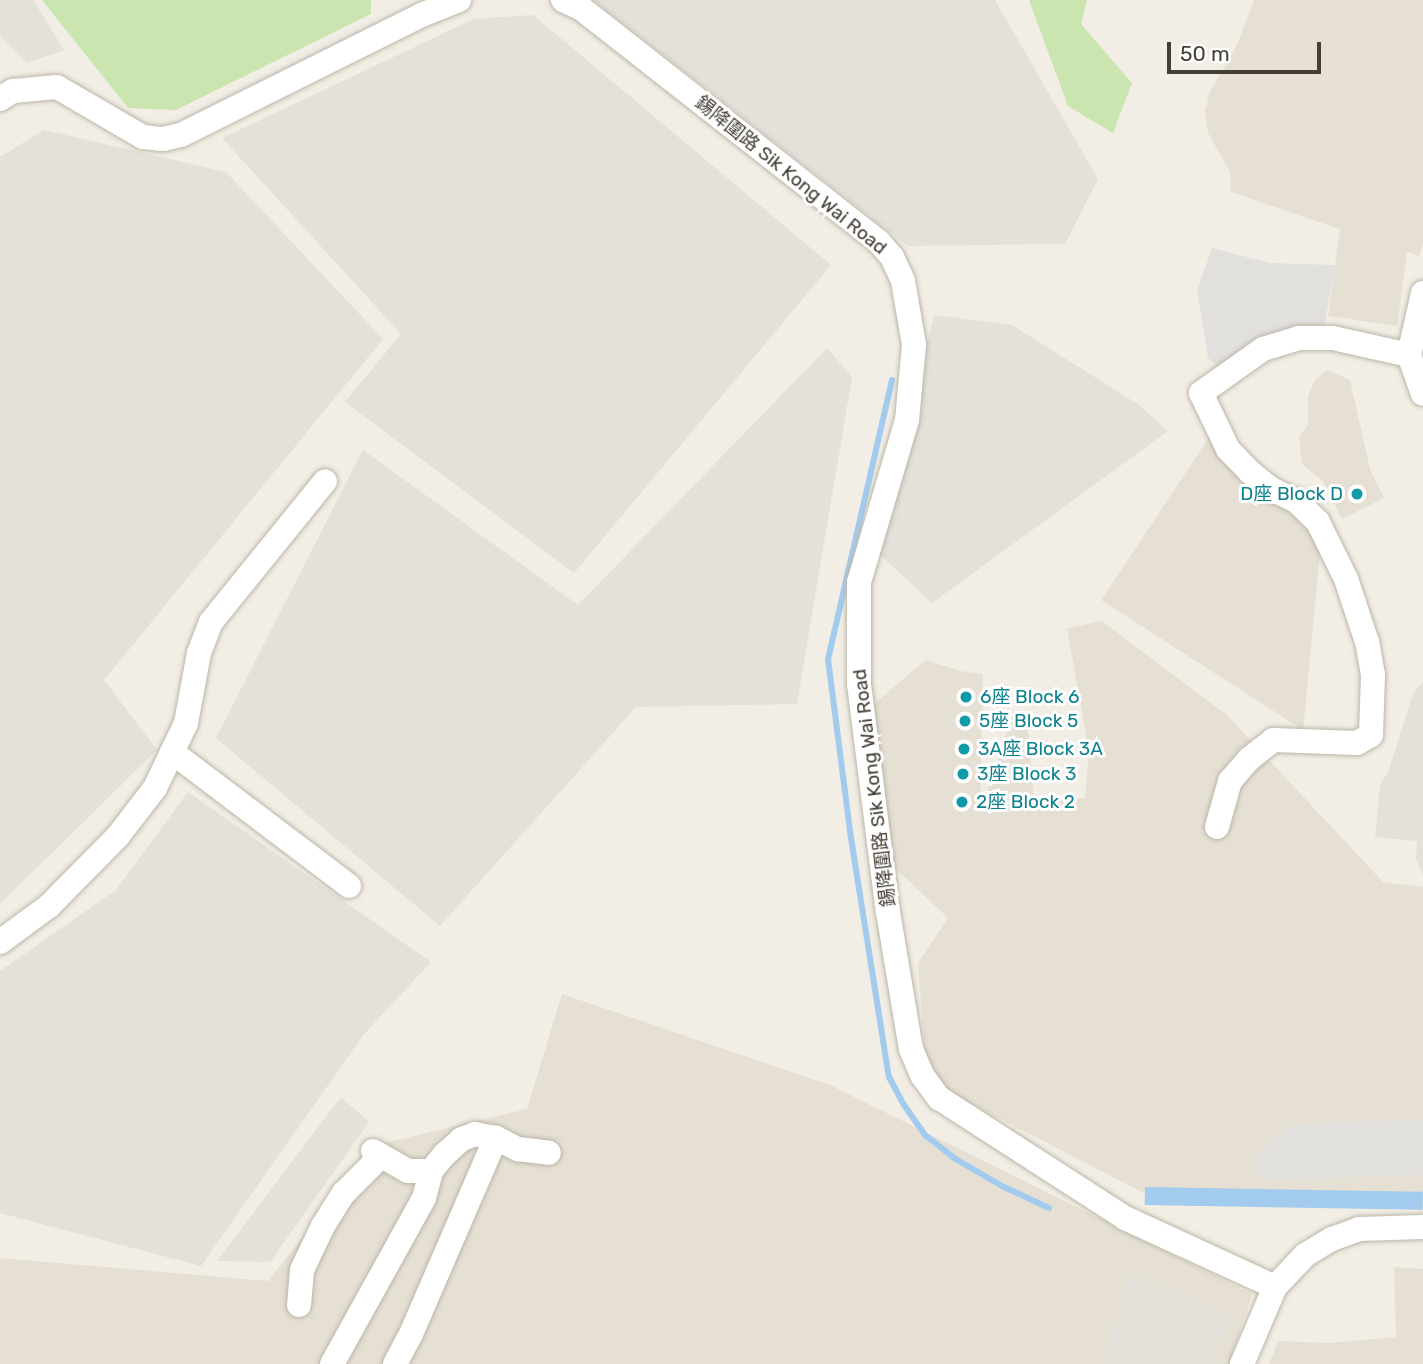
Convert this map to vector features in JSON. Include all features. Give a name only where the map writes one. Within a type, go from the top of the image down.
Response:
[{"type":"street","points":[[0,99],[13,91],[57,87],[143,137],[163,139],[181,135],[424,14],[459,0]]},
{"type":"street","name":"錫降圍路 Sik Kong Wai Road","points":[[563,0],[582,9],[879,242],[892,257],[903,281],[914,345],[907,420],[859,582],[859,684],[888,912],[911,1049],[922,1075],[939,1098],[1125,1218],[1275,1287]]},
{"type":"street","points":[[1423,293],[1409,355],[1423,394]]},
{"type":"street","points":[[1217,827],[1230,781],[1249,759],[1273,740],[1357,743],[1371,734],[1373,675],[1367,642],[1346,579],[1318,523],[1296,501],[1271,489],[1250,472],[1228,449],[1201,393],[1256,354],[1297,338],[1333,338],[1409,355]]},
{"type":"street","points":[[0,942],[49,906],[118,836],[155,788],[186,723],[199,653],[211,622],[325,481]]},
{"type":"street","points":[[172,752],[349,886]]},
{"type":"street","points":[[332,1364],[424,1198],[432,1171],[462,1139],[475,1134],[496,1138],[518,1149],[549,1153]]},
{"type":"street","points":[[395,1364],[411,1335],[496,1138]]},
{"type":"street","points":[[299,1305],[302,1270],[323,1226],[344,1193],[377,1154],[408,1171],[432,1171]]},
{"type":"street","points":[[1242,1364],[1275,1287],[1305,1255],[1345,1233],[1375,1227],[1423,1227]]},
{"type":"shaded area","points":[[0,0],[33,0],[64,50],[27,63],[0,36]]},
{"type":"shaded area","points":[[593,0],[995,0],[1098,179],[1065,244],[908,246]]},
{"type":"shaded area","points":[[1254,0],[1423,0],[1423,244],[1419,256],[1407,252],[1397,326],[1328,316],[1340,229],[1231,192],[1230,172],[1208,133],[1205,112],[1210,91],[1236,47]]},
{"type":"shaded area","points":[[533,15],[831,265],[574,573],[345,402],[401,334],[222,138],[474,19]]},
{"type":"shaded area","points":[[44,130],[226,172],[383,339],[104,680],[157,750],[0,904],[0,157]]},
{"type":"shaded area","points":[[1212,248],[1270,263],[1335,265],[1324,329],[1224,372],[1208,358],[1197,291]]},
{"type":"shaded area","points":[[934,315],[1012,325],[1139,405],[1168,431],[932,603],[877,552]]},
{"type":"shaded area","points":[[827,348],[852,377],[797,704],[636,707],[440,926],[216,738],[363,450],[578,605]]},
{"type":"shaded area","points":[[1327,370],[1350,380],[1370,469],[1384,498],[1342,519],[1323,481],[1302,464],[1299,437],[1308,425],[1308,397],[1315,380]]},
{"type":"shaded area","points":[[1218,424],[1321,542],[1303,730],[1101,600]]},
{"type":"shaded area","points":[[1102,621],[1227,715],[1383,882],[1423,887],[1423,1194],[1142,1192],[927,1081],[918,963],[948,918],[891,864],[869,708],[926,660],[960,671],[983,674],[980,813],[1014,711],[1027,716],[1034,801],[1085,798],[1089,752],[1067,628]]},
{"type":"shaded area","points":[[1423,682],[1423,875],[1416,859],[1417,841],[1375,837],[1380,785],[1388,772],[1414,691]]},
{"type":"shaded area","points":[[188,792],[431,962],[364,1034],[201,1266],[0,1213],[0,971],[116,890]]},
{"type":"shaded area","points":[[562,994],[830,1085],[1252,1294],[1229,1364],[0,1364],[0,1258],[268,1281],[376,1145],[527,1109]]},
{"type":"shaded area","points":[[341,1097],[369,1122],[270,1262],[217,1261]]},
{"type":"shaded area","points":[[1423,1119],[1423,1175],[1259,1180],[1260,1152],[1292,1124]]},
{"type":"shaded area","points":[[1394,1267],[1423,1269],[1423,1364],[1269,1364],[1278,1341],[1329,1343],[1396,1337]]},
{"type":"shaded area","points":[[1131,1272],[1231,1319],[1209,1364],[1103,1364]]},
{"type":"green space","points":[[42,0],[371,0],[371,14],[176,110],[128,108]]},
{"type":"green space","points":[[1029,0],[1087,0],[1081,24],[1132,83],[1113,133],[1068,106]]},
{"type":"water","points":[[1145,1187],[1423,1192],[1423,1210],[1145,1205]]},
{"type":"waterway","points":[[892,380],[828,659],[851,838],[889,1077],[925,1135],[954,1158],[1002,1186],[1049,1208]]},
{"type":"place","name":"D座 Block D","points":[[1357,494]]},
{"type":"place","name":"6座 Block 6","points":[[966,697]]},
{"type":"place","name":"5座 Block 5","points":[[965,721]]},
{"type":"place","name":"3A座 Block 3A","points":[[964,749]]},
{"type":"place","name":"3座 Block 3","points":[[963,774]]},
{"type":"place","name":"2座 Block 2","points":[[962,802]]}]
